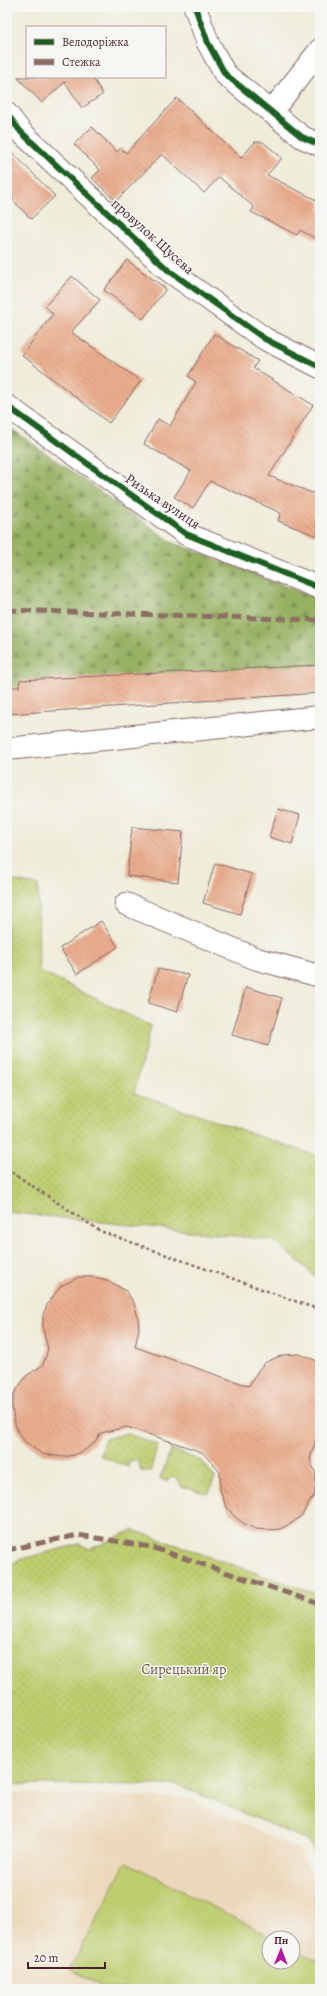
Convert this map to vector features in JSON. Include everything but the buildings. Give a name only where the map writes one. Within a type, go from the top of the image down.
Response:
[{"type":"street","points":[[195,7],[208,42],[225,74],[302,137],[320,145]]},
{"type":"street","points":[[272,112],[320,50]]},
{"type":"street","name":"провулок Щусєва","points":[[7,114],[21,132],[168,270],[265,339],[320,367]]},
{"type":"street","name":"Ризька вулиця","points":[[7,406],[186,534],[320,588]]},
{"type":"street","points":[[7,748],[320,717]]},
{"type":"street","points":[[126,904],[257,959],[320,976]]},
{"type":"path","points":[[7,1169],[100,1231],[320,1310]]},
{"type":"shaded area","points":[[7,1793],[187,1798],[298,1849],[320,1890],[320,1989],[7,1989]]},
{"type":"green space","points":[[7,426],[172,542],[320,600],[320,687],[7,700]]},
{"type":"green space","points":[[9,880],[38,885],[39,971],[151,1026],[134,1093],[320,1157],[320,1280],[273,1240],[7,1212],[7,891]]},
{"type":"green space","points":[[126,1433],[158,1445],[150,1472],[141,1471],[139,1462],[134,1460],[129,1462],[128,1467],[100,1456],[105,1439]]},
{"type":"green space","points":[[171,1449],[203,1462],[215,1478],[208,1494],[181,1486],[179,1480],[172,1477],[166,1481],[160,1479]]},
{"type":"green space","name":"Сирецький яр","points":[[133,1530],[320,1595],[320,1863],[309,1841],[178,1785],[7,1784],[7,1567],[18,1560],[79,1544],[90,1549]]},
{"type":"green space","points":[[126,1862],[261,1931],[261,1970],[301,1970],[301,1952],[320,1962],[320,1989],[107,1989],[70,1970]]},
{"type":"marked path","points":[[7,610],[320,620]]},
{"type":"marked path","points":[[7,1552],[12,1549],[78,1535],[151,1547],[320,1604]]},
{"type":"cycle path","points":[[195,7],[208,43],[225,74],[302,137],[320,145]]},
{"type":"cycle path","points":[[7,114],[21,132],[168,270],[265,339],[320,367]]},
{"type":"cycle path","points":[[7,406],[186,534],[320,588]]}]
